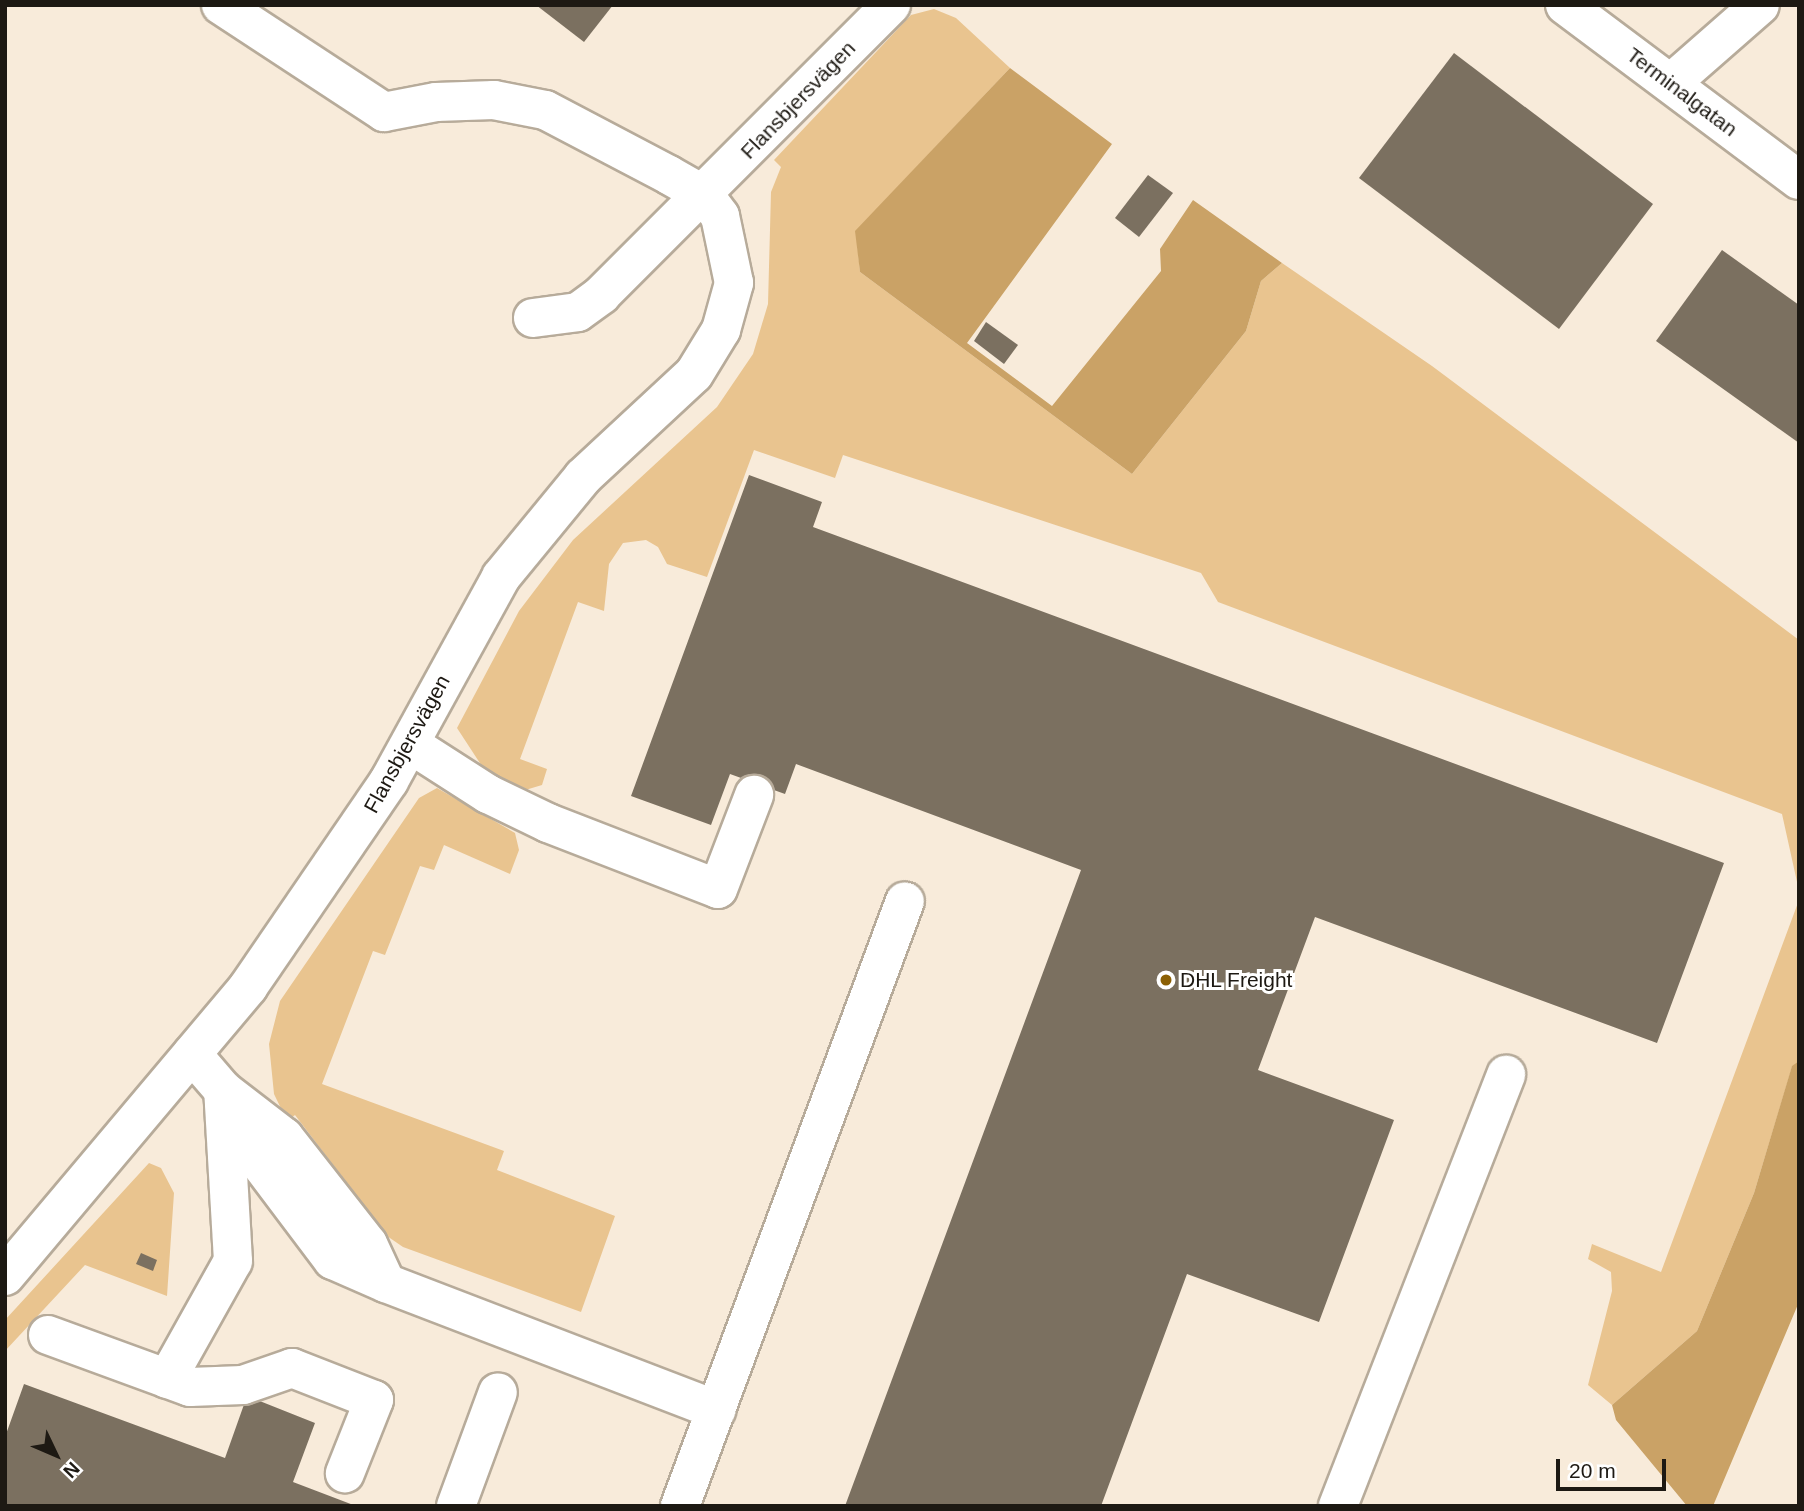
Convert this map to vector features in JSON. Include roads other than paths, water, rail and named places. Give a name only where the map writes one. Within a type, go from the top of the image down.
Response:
[{"type":"street","points":[[221,5],[384,113],[436,102],[494,100],[545,110],[704,195]]},
{"type":"street","name":"Flansbjersvägen","points":[[533,318],[558,318],[589,303],[704,195],[891,5]]},
{"type":"street","name":"Terminalgatan","points":[[1564,5],[1799,180]]},
{"type":"street","points":[[1671,83],[1760,5]]},
{"type":"street","name":"Flansbjersvägen","points":[[5,1276],[192,1054],[331,871],[410,744],[500,577],[537,527],[694,374],[721,330],[734,283],[730,244],[704,195]]},
{"type":"street","points":[[410,744],[488,794],[548,823],[719,889],[754,795]]},
{"type":"street","points":[[680,1506],[905,901]]},
{"type":"street","points":[[192,1054],[223,1090],[284,1138],[368,1244],[386,1283],[716,1410]]},
{"type":"street","points":[[1338,1506],[1506,1075]]},
{"type":"street","points":[[167,1379],[233,1261],[223,1090]]},
{"type":"street","points":[[48,1335],[190,1387],[243,1385],[292,1368],[374,1401],[345,1473]]},
{"type":"street","points":[[456,1506],[498,1392]]},
{"type":"place","name":"DHL Freight","points":[[1166,980]]}]
